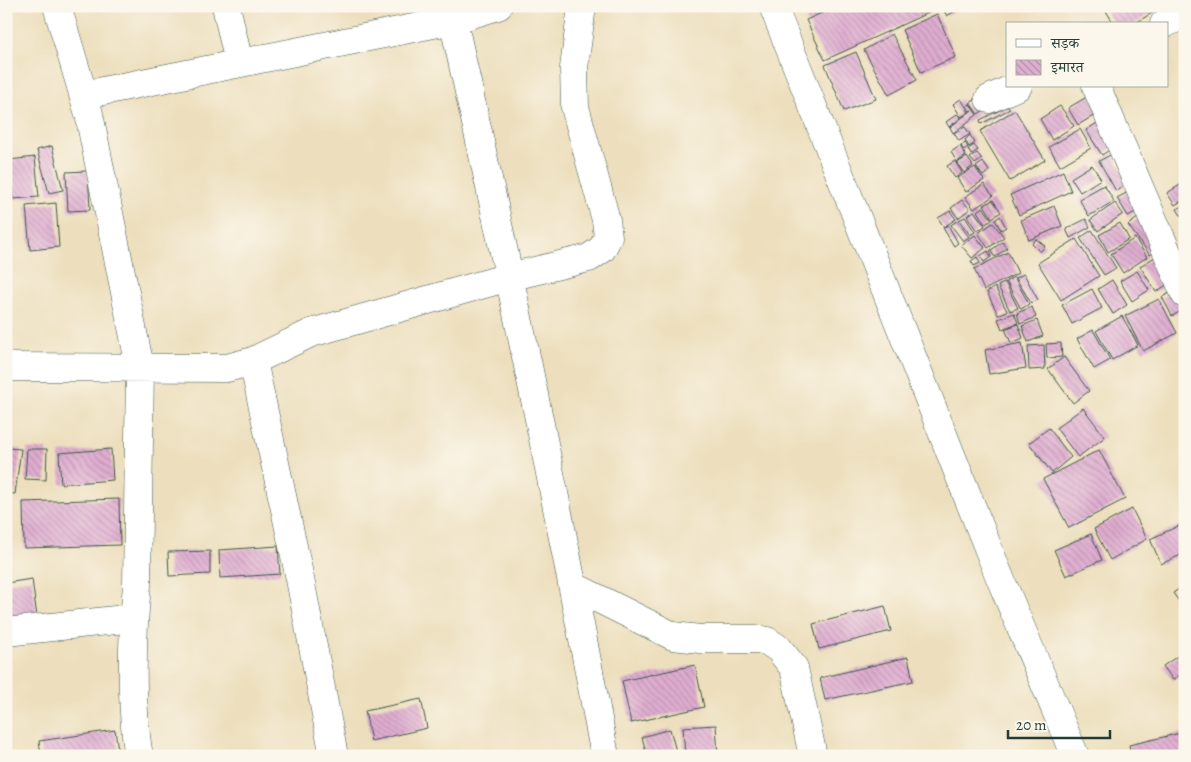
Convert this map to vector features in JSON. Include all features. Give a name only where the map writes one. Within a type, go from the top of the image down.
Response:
[{"type":"street","points":[[57,6],[89,114],[140,367],[137,585],[134,618],[135,694],[139,756]]},
{"type":"street","points":[[226,6],[240,64]]},
{"type":"street","points":[[83,95],[453,20],[498,6]]},
{"type":"street","points":[[6,366],[227,368],[253,361],[311,333],[509,277],[589,258],[602,249],[608,237],[606,220],[575,107],[574,68],[582,6]]},
{"type":"street","points":[[773,6],[998,573],[1075,756]]},
{"type":"street","points":[[1168,22],[1185,14]]},
{"type":"street","points":[[453,20],[573,586],[605,756]]},
{"type":"street","points":[[989,98],[1013,88]]},
{"type":"street","points":[[1097,88],[1185,294]]},
{"type":"street","points":[[253,361],[300,579],[334,756]]},
{"type":"street","points":[[573,586],[673,636],[700,639],[757,639],[767,641],[779,649],[794,668],[813,756]]},
{"type":"street","points":[[6,632],[134,618]]},
{"type":"building","points":[[837,6],[928,6],[930,12],[825,60],[806,20]]},
{"type":"building","points":[[941,6],[963,6],[947,16]]},
{"type":"building","points":[[1103,6],[1163,6],[1137,22],[1113,22]]},
{"type":"building","points":[[937,14],[956,57],[921,72],[902,30]]},
{"type":"building","points":[[892,34],[917,80],[889,95],[864,50]]},
{"type":"building","points":[[856,52],[876,99],[844,111],[825,65]]},
{"type":"building","points":[[1090,95],[1100,112],[1078,125],[1068,108]]},
{"type":"building","points":[[978,98],[992,105],[978,114],[970,103]]},
{"type":"building","points":[[961,99],[969,112],[961,117],[953,104]]},
{"type":"building","points":[[970,104],[977,115],[953,133],[950,127],[972,110],[970,111],[967,106]]},
{"type":"building","points":[[1008,106],[1010,109],[981,124],[980,120]]},
{"type":"building","points":[[1060,106],[1074,126],[1052,140],[1040,119]]},
{"type":"building","points":[[1015,110],[1045,160],[1010,181],[980,131]]},
{"type":"building","points":[[957,114],[961,118],[949,127],[946,122]]},
{"type":"building","points":[[1102,120],[1117,145],[1102,155],[1086,130]]},
{"type":"building","points":[[965,127],[970,134],[959,141],[954,133]]},
{"type":"building","points":[[1080,129],[1091,148],[1060,166],[1049,147]]},
{"type":"building","points":[[970,135],[975,143],[969,147],[965,140]]},
{"type":"building","points":[[965,143],[968,147],[964,150],[961,146]]},
{"type":"building","points":[[974,145],[978,150],[971,155],[968,149]]},
{"type":"building","points":[[52,146],[63,190],[49,193],[37,150]]},
{"type":"building","points":[[960,146],[966,156],[957,162],[951,152]]},
{"type":"building","points":[[977,153],[982,159],[975,164],[970,158]]},
{"type":"building","points":[[1112,154],[1129,183],[1116,191],[1099,161]]},
{"type":"building","points":[[35,157],[39,197],[13,199],[9,160]]},
{"type":"building","points":[[967,157],[973,166],[964,173],[957,163]]},
{"type":"building","points":[[955,161],[962,173],[955,178],[947,166]]},
{"type":"building","points":[[983,162],[989,171],[983,176],[976,167]]},
{"type":"building","points":[[1092,165],[1101,179],[1080,192],[1071,178]]},
{"type":"building","points":[[975,167],[984,180],[966,192],[957,178]]},
{"type":"building","points":[[88,171],[90,210],[68,211],[66,172]]},
{"type":"building","points":[[1063,171],[1071,191],[1019,215],[1010,195]]},
{"type":"building","points":[[1185,182],[1185,199],[1175,205],[1167,193]]},
{"type":"building","points":[[984,184],[993,196],[974,209],[965,197]]},
{"type":"building","points":[[1104,185],[1114,201],[1089,216],[1079,199]]},
{"type":"building","points":[[1128,192],[1139,210],[1128,216],[1117,198]]},
{"type":"building","points":[[962,200],[970,209],[958,218],[951,208]]},
{"type":"building","points":[[993,200],[1001,212],[992,218],[984,205]]},
{"type":"building","points":[[56,203],[59,247],[30,250],[26,206]]},
{"type":"building","points":[[1115,203],[1123,214],[1098,231],[1090,220]]},
{"type":"building","points":[[1185,204],[1185,222],[1177,209]]},
{"type":"building","points":[[1054,206],[1062,226],[1029,240],[1021,220]]},
{"type":"building","points":[[983,207],[992,220],[985,224],[977,211]]},
{"type":"building","points":[[950,211],[956,219],[944,227],[938,218]]},
{"type":"building","points":[[974,211],[985,226],[977,231],[967,216]]},
{"type":"building","points":[[1000,216],[1006,227],[1001,230],[995,220]]},
{"type":"building","points":[[965,217],[975,232],[970,235],[959,220]]},
{"type":"building","points":[[1139,217],[1161,248],[1150,255],[1128,225]]},
{"type":"building","points":[[1086,219],[1090,227],[1070,238],[1066,229]]},
{"type":"building","points":[[957,221],[969,237],[963,241],[951,225]]},
{"type":"building","points":[[993,223],[1004,237],[988,248],[978,233]]},
{"type":"building","points":[[1120,223],[1129,239],[1108,252],[1099,235]]},
{"type":"building","points":[[948,225],[958,243],[954,246],[943,228]]},
{"type":"building","points":[[1092,230],[1116,268],[1104,275],[1080,238]]},
{"type":"building","points":[[975,235],[985,248],[972,258],[961,245]]},
{"type":"building","points":[[1135,238],[1147,257],[1123,273],[1111,254]]},
{"type":"building","points":[[1036,239],[1045,246],[1040,252],[1032,244]]},
{"type":"building","points":[[1076,239],[1099,276],[1061,300],[1038,263]]},
{"type":"building","points":[[1002,242],[1007,248],[995,257],[990,251]]},
{"type":"building","points":[[988,251],[991,257],[984,262],[980,256]]},
{"type":"building","points":[[1008,252],[1018,273],[984,290],[974,269]]},
{"type":"building","points":[[977,257],[980,263],[974,266],[971,261]]},
{"type":"building","points":[[1155,257],[1171,282],[1156,292],[1140,266]]},
{"type":"building","points":[[1137,271],[1149,290],[1132,301],[1120,281]]},
{"type":"building","points":[[1024,274],[1038,300],[1031,303],[1016,278]]},
{"type":"building","points":[[1014,277],[1029,304],[1021,309],[1006,281]]},
{"type":"building","points":[[1112,280],[1127,305],[1113,314],[1098,289]]},
{"type":"building","points":[[1005,282],[1018,308],[1010,311],[998,286]]},
{"type":"building","points":[[995,287],[1007,311],[998,315],[987,292]]},
{"type":"building","points":[[1092,289],[1102,308],[1072,324],[1062,305]]},
{"type":"building","points":[[1176,290],[1185,309],[1172,316],[1162,297]]},
{"type":"building","points":[[1159,299],[1177,333],[1143,351],[1125,316]]},
{"type":"building","points":[[1032,307],[1036,317],[1020,324],[1017,313]]},
{"type":"building","points":[[1014,313],[1018,323],[1002,329],[998,319]]},
{"type":"building","points":[[1122,316],[1138,345],[1112,360],[1096,331]]},
{"type":"building","points":[[1037,320],[1043,336],[1028,342],[1022,326]]},
{"type":"building","points":[[1018,324],[1023,338],[1011,343],[1005,329]]},
{"type":"building","points":[[1093,330],[1110,360],[1094,369],[1077,339]]},
{"type":"building","points":[[1022,343],[1026,368],[989,374],[985,350]]},
{"type":"building","points":[[1061,343],[1062,357],[1047,358],[1046,344]]},
{"type":"building","points":[[1044,345],[1045,369],[1029,370],[1028,346]]},
{"type":"building","points":[[1064,357],[1089,391],[1073,403],[1048,369]]},
{"type":"building","points":[[1083,408],[1105,437],[1078,457],[1056,428]]},
{"type":"building","points":[[1049,428],[1071,457],[1052,473],[1029,443]]},
{"type":"building","points":[[6,448],[21,449],[15,494],[6,493]]},
{"type":"building","points":[[27,449],[47,449],[46,480],[25,479]]},
{"type":"building","points":[[111,449],[113,480],[61,484],[59,453]]},
{"type":"building","points":[[1099,450],[1125,499],[1069,528],[1043,479]]},
{"type":"building","points":[[119,499],[120,545],[24,548],[23,502]]},
{"type":"building","points":[[1132,509],[1147,539],[1110,560],[1094,529]]},
{"type":"building","points":[[1185,523],[1185,553],[1161,564],[1150,539]]},
{"type":"building","points":[[1091,534],[1102,560],[1066,576],[1054,550]]},
{"type":"building","points":[[278,546],[280,574],[220,578],[219,550]]},
{"type":"building","points":[[210,551],[210,574],[169,576],[168,552]]},
{"type":"building","points":[[32,579],[37,617],[6,622],[6,583]]},
{"type":"building","points":[[1185,585],[1185,610],[1173,593]]},
{"type":"building","points":[[885,606],[891,631],[819,649],[813,624]]},
{"type":"building","points":[[1185,651],[1185,672],[1173,680],[1163,666]]},
{"type":"building","points":[[908,657],[913,681],[825,700],[820,678]]},
{"type":"building","points":[[695,665],[704,707],[631,723],[622,681]]},
{"type":"building","points":[[421,699],[427,728],[371,741],[365,711]]},
{"type":"building","points":[[716,725],[718,756],[685,756],[683,727]]},
{"type":"building","points":[[670,729],[677,755],[647,756],[642,737]]},
{"type":"building","points":[[115,730],[119,756],[41,756],[39,741]]},
{"type":"building","points":[[1185,732],[1185,756],[1131,756],[1129,745]]}]
